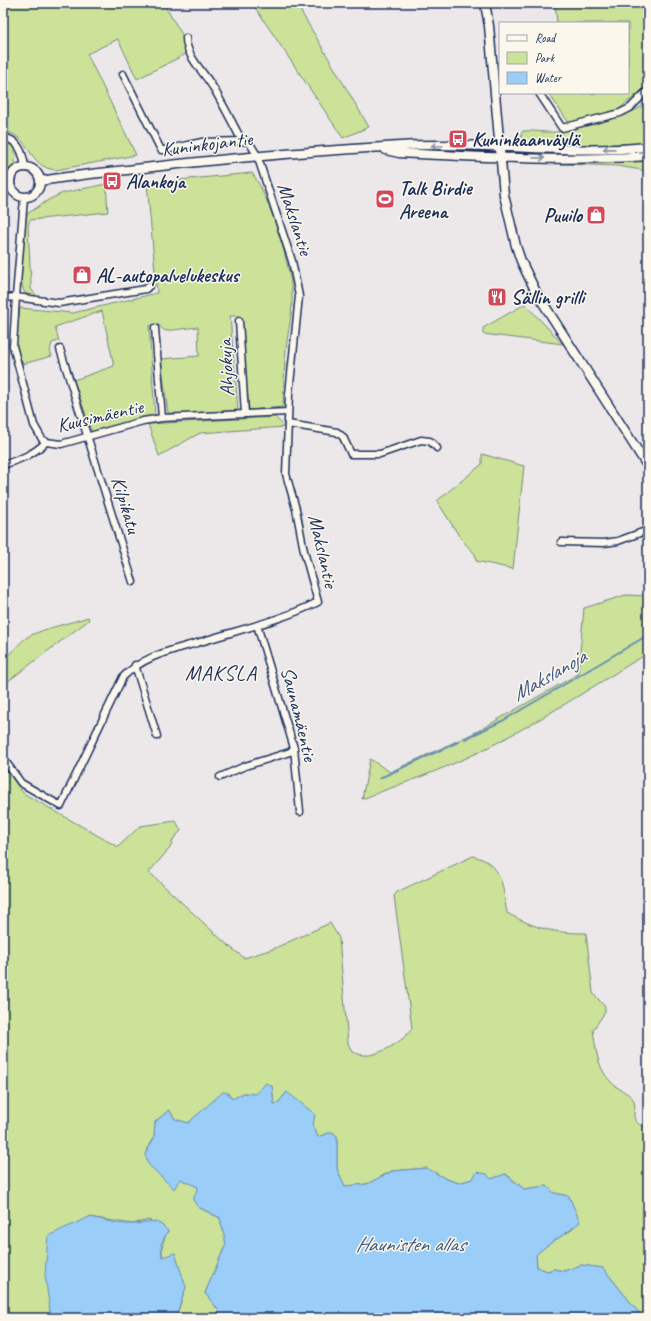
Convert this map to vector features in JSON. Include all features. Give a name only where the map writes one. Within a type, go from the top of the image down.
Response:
[{"type":"main road","points":[[485,3],[497,78],[499,146],[503,188],[511,228],[521,261],[536,292],[648,467]]},
{"type":"main road","name":"Kuninkojantie","points":[[40,181],[257,155],[332,149],[400,146],[499,146],[604,149],[648,147]]},
{"type":"main road","name":"Kuninkojantie","points":[[377,148],[400,153],[500,157],[604,158],[648,156]]},
{"type":"main road","points":[[25,166],[37,172],[40,181],[38,191],[34,195],[24,198],[12,191],[6,183],[12,173],[20,167],[25,166]]},
{"type":"street","points":[[186,38],[187,48],[191,57],[213,88],[242,141]]},
{"type":"street","points":[[123,74],[161,150],[202,142],[242,141],[249,142],[257,155]]},
{"type":"street","points":[[541,94],[562,128],[620,114],[630,108],[648,90]]},
{"type":"street","points":[[3,137],[11,140],[20,148],[25,166]]},
{"type":"street","name":"Makslantie","points":[[3,758],[21,783],[61,806],[123,677],[135,665],[181,647],[257,625],[318,602],[304,551],[296,509],[286,474],[288,412],[299,296],[292,260],[257,155]]},
{"type":"street","name":"Kuusimäentie","points":[[24,198],[13,346],[34,425],[42,439],[46,442],[61,444],[89,438],[143,421],[162,418],[288,412]]},
{"type":"street","points":[[3,298],[16,297],[59,303],[146,289],[150,285]]},
{"type":"street","name":"Ahjokuja","points":[[239,321],[245,414]]},
{"type":"street","points":[[155,328],[162,418]]},
{"type":"street","name":"Kilpikatu","points":[[60,349],[133,582]]},
{"type":"street","points":[[288,424],[337,432],[343,437],[351,454],[380,454],[421,440],[430,441],[437,448]]},
{"type":"street","points":[[3,465],[31,455],[46,442]]},
{"type":"street","points":[[561,542],[604,543],[618,541],[648,530]]},
{"type":"street","name":"Saunamäentie","points":[[257,625],[294,748],[300,812]]},
{"type":"street","points":[[135,665],[157,736]]},
{"type":"street","points":[[220,777],[245,766],[290,752],[294,748]]},
{"type":"green space","points":[[11,3],[163,3],[192,51],[137,79],[118,39],[87,54],[136,155],[56,170],[47,168],[39,163],[19,138],[12,134],[3,132],[3,10]]},
{"type":"green space","points":[[252,3],[296,3],[369,127],[343,138]]},
{"type":"green space","points":[[555,3],[646,3],[648,7],[648,85],[618,110],[569,123],[549,94],[629,94],[629,22],[557,22]]},
{"type":"green space","points":[[648,101],[648,143],[593,145],[523,142],[521,140],[521,133],[523,131],[556,132],[591,125],[632,111]]},
{"type":"green space","points":[[3,142],[12,146],[16,155],[15,165],[3,174]]},
{"type":"green space","points":[[575,161],[648,161],[648,171],[617,166],[561,164]]},
{"type":"green space","points":[[252,173],[259,183],[272,214],[288,266],[291,282],[292,308],[285,356],[283,407],[249,410],[240,316],[230,316],[238,410],[186,414],[168,413],[161,359],[199,356],[198,327],[165,331],[158,325],[149,326],[155,415],[92,433],[74,380],[114,366],[102,311],[55,327],[59,341],[52,343],[50,350],[52,356],[23,364],[15,346],[20,308],[73,313],[157,293],[147,183]]},
{"type":"green space","points":[[106,184],[108,212],[30,220],[28,226],[31,289],[36,295],[31,296],[25,293],[22,287],[21,267],[27,214],[50,199],[63,193]]},
{"type":"green space","points":[[525,304],[563,344],[483,334],[483,328]]},
{"type":"green space","points":[[275,417],[285,427],[200,433],[159,456],[148,424]]},
{"type":"green space","points":[[482,454],[524,466],[513,569],[476,561],[475,554],[461,539],[437,501],[482,464]]},
{"type":"green space","points":[[626,595],[648,596],[648,653],[542,718],[499,742],[463,760],[362,799],[370,759],[390,772],[476,732],[578,674],[584,608]]},
{"type":"green space","points":[[88,617],[89,620],[3,685],[3,658],[25,638],[43,630]]},
{"type":"green space","points":[[3,765],[23,793],[118,847],[140,826],[176,821],[181,831],[174,838],[170,848],[149,872],[223,941],[244,958],[273,949],[330,923],[339,938],[348,1043],[352,1052],[362,1055],[370,1055],[391,1047],[404,1038],[412,1028],[394,896],[397,892],[473,856],[491,864],[496,870],[500,877],[507,913],[527,923],[545,929],[586,933],[593,993],[605,1007],[605,1012],[593,1030],[596,1051],[600,1064],[611,1082],[633,1099],[635,1107],[635,1120],[642,1126],[648,1125],[648,1318],[643,1318],[603,1268],[581,1265],[564,1271],[554,1269],[547,1271],[537,1267],[536,1255],[544,1246],[572,1230],[569,1196],[554,1193],[547,1186],[524,1189],[506,1174],[491,1179],[472,1179],[459,1183],[446,1179],[426,1168],[392,1171],[367,1184],[345,1186],[337,1169],[337,1136],[332,1132],[318,1137],[313,1125],[287,1092],[278,1103],[274,1104],[272,1087],[256,1095],[244,1093],[188,1123],[175,1119],[169,1110],[155,1122],[154,1138],[145,1154],[174,1188],[180,1179],[198,1187],[194,1200],[198,1207],[220,1218],[226,1244],[205,1293],[219,1311],[219,1318],[180,1318],[177,1314],[186,1287],[169,1267],[163,1255],[162,1248],[168,1231],[149,1220],[132,1224],[89,1217],[49,1299],[51,1318],[3,1318]]},
{"type":"water","name":"Haunisten allas","points":[[266,1083],[272,1086],[274,1104],[278,1103],[287,1092],[315,1114],[313,1125],[318,1137],[332,1132],[337,1136],[337,1169],[345,1186],[367,1184],[392,1171],[427,1168],[446,1179],[459,1183],[472,1179],[477,1172],[487,1174],[491,1179],[505,1174],[524,1189],[547,1186],[554,1193],[569,1196],[580,1222],[546,1246],[536,1255],[537,1267],[547,1271],[554,1269],[564,1271],[581,1265],[603,1268],[643,1318],[219,1318],[219,1311],[205,1293],[226,1244],[220,1218],[198,1207],[193,1200],[198,1187],[180,1179],[174,1189],[148,1164],[145,1154],[154,1138],[155,1122],[169,1110],[175,1119],[188,1123],[223,1092],[228,1093],[232,1099],[244,1093],[256,1094]]},
{"type":"water","points":[[89,1217],[127,1224],[155,1222],[159,1223],[168,1231],[161,1244],[162,1257],[175,1253],[186,1287],[177,1314],[180,1318],[51,1318],[45,1275],[48,1236]]},
{"type":"waterway","name":"Makslanoja","points":[[465,739],[504,720],[648,635]]},
{"type":"waterway","name":"Makslanoja","points":[[380,778],[458,742]]},
{"type":"place","name":"Kuninkaanväylä","points":[[458,139]]},
{"type":"place","name":"Alankoja","points":[[112,181]]},
{"type":"place","name":"Talk Birdie Areena","points":[[385,199]]},
{"type":"place","name":"Puuilo","points":[[596,215]]},
{"type":"place","name":"AL-autopalvelukeskus","points":[[82,275]]},
{"type":"place","name":"Sällin grilli","points":[[497,297]]},
{"type":"district","name":"MAKSLA","points":[[221,673]]}]
